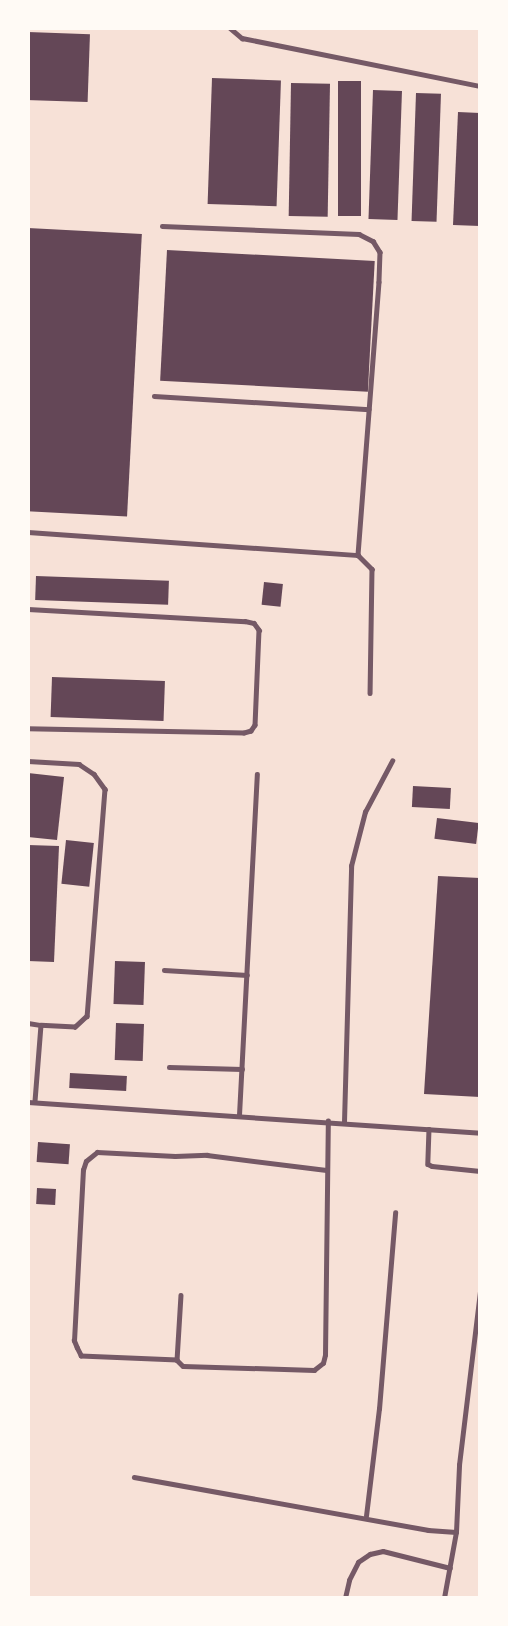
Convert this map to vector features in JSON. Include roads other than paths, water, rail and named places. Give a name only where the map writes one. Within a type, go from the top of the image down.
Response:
[{"type":"lane","points":[[230,28],[242,38],[480,86]]},
{"type":"lane","points":[[162,225],[359,234],[373,241],[380,252],[358,555]]},
{"type":"lane","points":[[154,396],[369,409]]},
{"type":"lane","points":[[28,532],[358,555],[372,569],[370,693]]},
{"type":"lane","points":[[28,609],[245,621],[254,623],[259,630],[255,725],[244,733],[28,729]]},
{"type":"lane","points":[[28,760],[79,764],[94,774],[105,789],[87,1016],[75,1027],[28,1023]]},
{"type":"lane","points":[[344,1122],[351,866],[365,812],[392,761]]},
{"type":"lane","points":[[239,1115],[257,774]]},
{"type":"lane","points":[[164,970],[246,975]]},
{"type":"lane","points":[[35,1102],[41,1025]]},
{"type":"lane","points":[[169,1067],[242,1069]]},
{"type":"lane","points":[[28,1102],[480,1133]]},
{"type":"lane","points":[[326,1170],[207,1155],[96,1152],[86,1161],[82,1181],[74,1341],[81,1356],[177,1360],[183,1366],[314,1370],[323,1363],[325,1355],[328,1121]]},
{"type":"lane","points":[[429,1129],[429,1164],[480,1171]]},
{"type":"lane","points":[[366,1516],[379,1409],[396,1214]]},
{"type":"lane","points":[[444,1598],[456,1532],[459,1465],[480,1291]]},
{"type":"lane","points":[[177,1360],[181,1295]]},
{"type":"lane","points":[[134,1477],[366,1516],[428,1530],[456,1532]]},
{"type":"lane","points":[[345,1598],[349,1580],[358,1562],[370,1554],[383,1551],[450,1568]]}]
